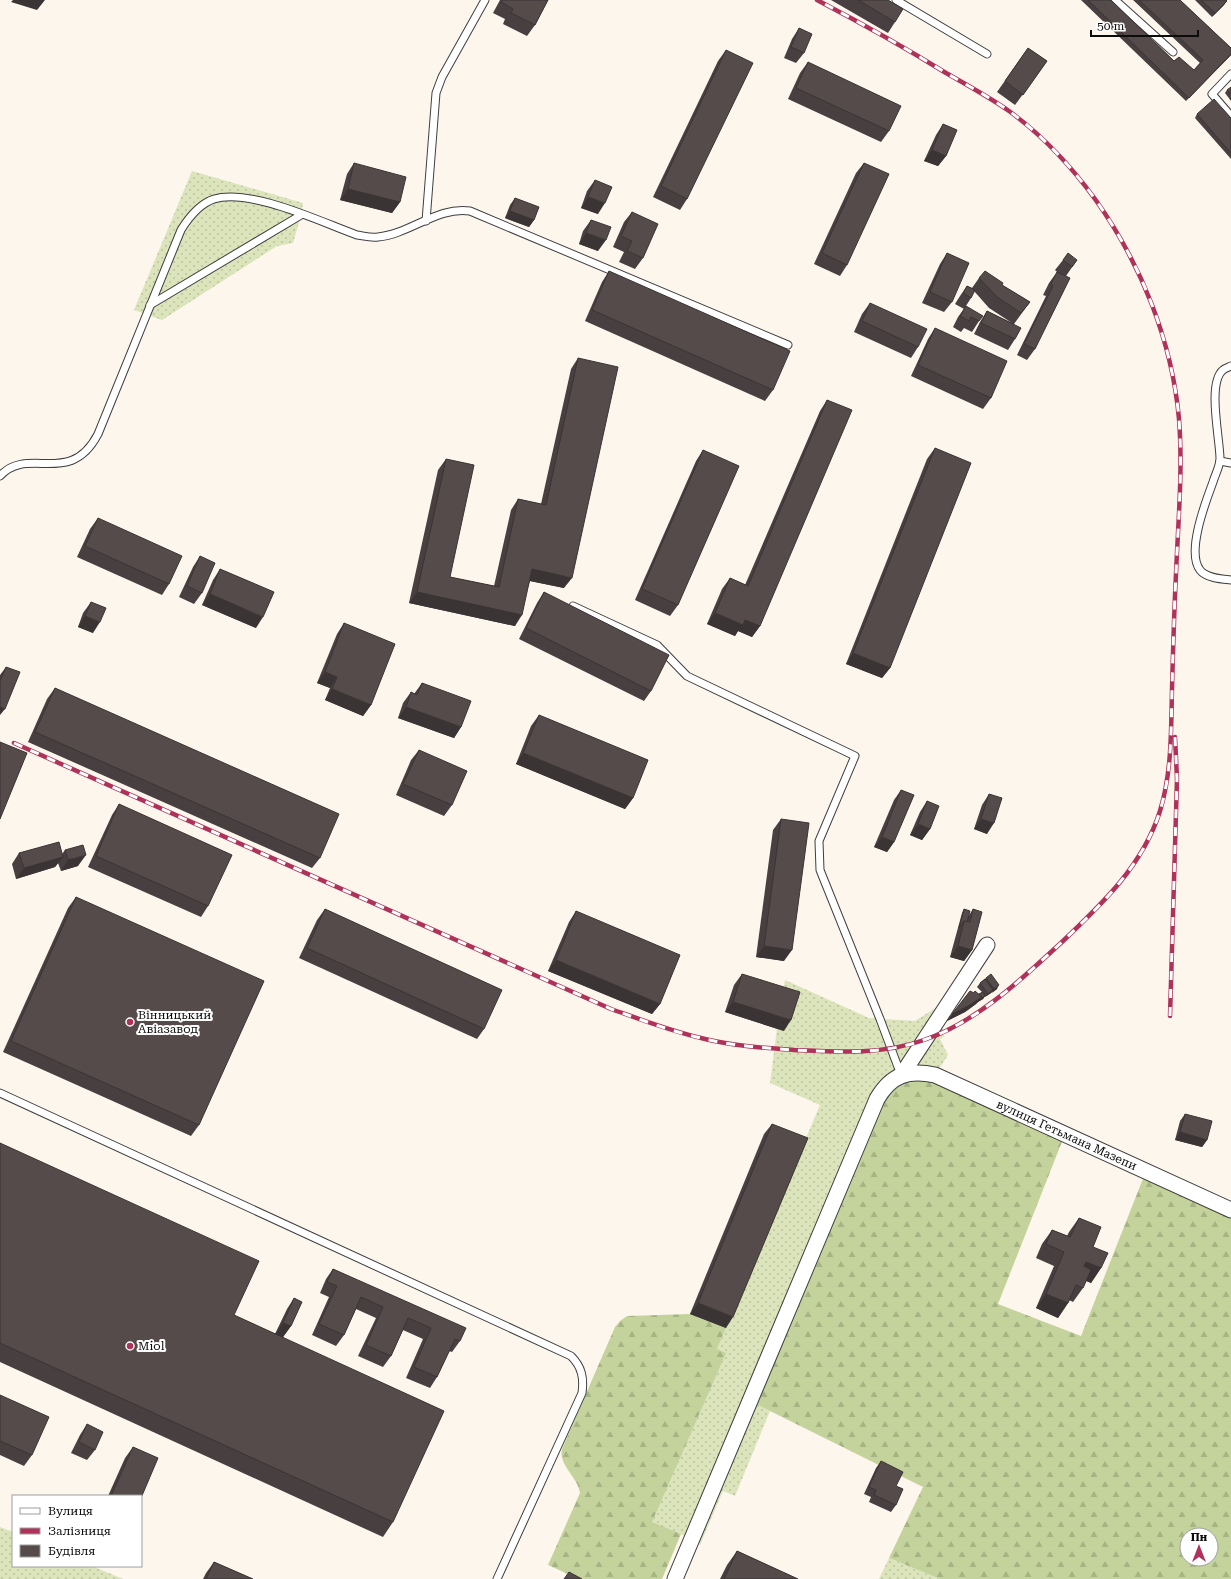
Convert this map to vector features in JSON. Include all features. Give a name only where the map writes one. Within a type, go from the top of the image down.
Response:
[{"type":"street","points":[[674,1579],[878,1099],[888,1083],[901,1076],[987,945]]},
{"type":"street","name":"вулиця Гетьмана Мазепи","points":[[901,1076],[917,1072],[935,1075],[1231,1210]]},
{"type":"lane","points":[[426,221],[436,93],[442,78],[485,0]]},
{"type":"lane","points":[[896,0],[986,54]]},
{"type":"lane","points":[[1115,0],[1173,52]]},
{"type":"lane","points":[[1231,74],[1212,94],[1231,116]]},
{"type":"lane","points":[[0,476],[14,466],[71,462],[80,458],[86,451],[98,434],[181,230],[196,210],[204,204],[222,197],[246,197],[357,235],[370,237],[388,235],[454,210],[477,213],[788,345]]},
{"type":"lane","points":[[150,305],[302,215]]},
{"type":"lane","points":[[1231,366],[1223,370],[1215,385],[1220,461],[1207,498],[1196,548],[1197,562],[1200,571],[1214,578],[1231,580]]},
{"type":"lane","points":[[1220,461],[1231,463]]},
{"type":"lane","points":[[574,606],[657,645],[687,676],[855,756],[819,841],[820,870],[880,1019],[901,1076]]},
{"type":"lane","points":[[0,1094],[570,1356],[578,1363],[582,1371],[584,1382],[582,1393],[497,1579]]},
{"type":"green space","points":[[192,171],[303,203],[301,215],[293,243],[277,246],[162,320],[134,310]]},
{"type":"green space","points":[[785,980],[869,1018],[915,1021],[937,1007],[949,1018],[942,1026],[944,1036],[940,1039],[948,1055],[935,1075],[750,1401],[770,1411],[735,1496],[723,1491],[700,1545],[681,1534],[651,1522],[725,1353],[717,1349],[820,1105],[770,1083],[777,1029],[784,1031],[782,1000]]},
{"type":"green space","points":[[917,1072],[1065,1134],[998,1304],[1081,1336],[1146,1171],[1231,1210],[1231,1579],[940,1579],[889,1558],[923,1487],[750,1401],[877,1099]]},
{"type":"green space","points":[[690,1314],[726,1328],[717,1349],[726,1353],[652,1522],[681,1534],[662,1579],[579,1579],[548,1565],[580,1493],[576,1482],[565,1466],[562,1449],[615,1327],[627,1316]]},
{"type":"green space","points":[[0,1527],[12,1532],[12,1567],[94,1567],[123,1579],[0,1579]]},
{"type":"green space","points":[[889,1558],[940,1579],[879,1579]]},
{"type":"building","points":[[502,0],[548,0],[535,25],[511,13],[513,9],[501,2]]},
{"type":"building","points":[[858,0],[888,0],[903,9],[895,22]]},
{"type":"building","points":[[1088,0],[1111,0],[1174,61],[1179,57],[1194,70],[1203,60],[1139,0],[1180,0],[1231,48],[1231,54],[1189,98]]},
{"type":"building","points":[[1201,0],[1226,0],[1227,1],[1215,13]]},
{"type":"building","points":[[799,28],[812,34],[804,53],[791,47]]},
{"type":"building","points":[[1028,48],[1047,61],[1023,95],[1005,81]]},
{"type":"building","points":[[726,50],[753,63],[687,199],[661,186]]},
{"type":"building","points":[[808,62],[901,106],[889,131],[796,88]]},
{"type":"building","points":[[1231,87],[1231,94],[1227,90]]},
{"type":"building","points":[[1214,99],[1231,118],[1231,153],[1197,114]]},
{"type":"building","points":[[943,124],[957,130],[946,156],[932,150]]},
{"type":"building","points":[[354,163],[406,177],[400,202],[348,189]]},
{"type":"building","points":[[864,163],[889,174],[847,265],[822,253]]},
{"type":"building","points":[[595,180],[612,187],[605,203],[588,197]]},
{"type":"building","points":[[515,198],[539,207],[534,220],[510,211]]},
{"type":"building","points":[[632,212],[658,224],[643,258],[627,251],[632,241],[621,236]]},
{"type":"building","points":[[591,220],[611,227],[606,240],[586,233]]},
{"type":"building","points":[[947,253],[969,263],[952,302],[930,292]]},
{"type":"building","points":[[1068,253],[1077,260],[1072,267],[1063,260]]},
{"type":"building","points":[[609,271],[790,351],[773,390],[592,310]]},
{"type":"building","points":[[985,271],[1003,283],[1002,285],[1030,302],[1021,313],[997,297],[979,278]]},
{"type":"building","points":[[1057,272],[1070,278],[1035,349],[1024,344],[1053,286],[1051,284]]},
{"type":"building","points":[[967,286],[975,290],[971,298],[963,293]]},
{"type":"building","points":[[870,303],[927,329],[918,347],[862,321]]},
{"type":"building","points":[[966,306],[983,316],[979,321],[971,317],[969,321],[960,316]]},
{"type":"building","points":[[987,311],[1021,328],[1015,339],[981,323]]},
{"type":"building","points":[[935,328],[1007,361],[991,398],[918,365]]},
{"type":"building","points":[[578,358],[618,367],[572,578],[532,569],[522,615],[417,592],[446,459],[474,465],[450,577],[499,587],[518,499],[546,505]]},
{"type":"building","points":[[827,400],[852,410],[760,626],[745,620],[743,625],[715,613],[730,578],[748,586]]},
{"type":"building","points":[[935,448],[971,463],[890,668],[853,653]]},
{"type":"building","points":[[703,450],[739,466],[678,605],[642,589]]},
{"type":"building","points":[[98,518],[182,556],[169,584],[85,546]]},
{"type":"building","points":[[200,556],[215,563],[202,593],[187,586]]},
{"type":"building","points":[[220,569],[274,592],[263,617],[210,594]]},
{"type":"building","points":[[544,592],[669,655],[651,691],[526,628]]},
{"type":"building","points":[[91,602],[106,608],[100,622],[85,616]]},
{"type":"building","points":[[344,623],[395,644],[371,705],[332,689],[337,677],[325,672]]},
{"type":"building","points":[[6,667],[20,672],[5,709],[0,707],[0,681]]},
{"type":"building","points":[[422,683],[471,701],[461,727],[406,707],[411,692],[417,695]]},
{"type":"building","points":[[55,688],[339,814],[320,858],[35,732]]},
{"type":"building","points":[[539,715],[648,760],[633,798],[523,753]]},
{"type":"building","points":[[0,742],[27,753],[0,819]]},
{"type":"building","points":[[419,750],[467,771],[452,805],[403,784]]},
{"type":"building","points":[[901,790],[914,795],[894,842],[882,837]]},
{"type":"building","points":[[989,794],[1002,798],[994,823],[981,819]]},
{"type":"building","points":[[927,801],[939,806],[930,829],[918,824]]},
{"type":"building","points":[[119,804],[232,855],[208,906],[96,856]]},
{"type":"building","points":[[781,819],[809,823],[792,950],[764,946]]},
{"type":"building","points":[[59,842],[63,857],[24,868],[19,853]]},
{"type":"building","points":[[83,845],[86,855],[68,860],[65,850]]},
{"type":"building","name":"Вінницький Авіазавод","points":[[76,897],[264,981],[199,1125],[11,1041]]},
{"type":"building","points":[[325,909],[502,990],[484,1029],[307,948]]},
{"type":"building","points":[[964,909],[970,911],[967,922],[964,921],[959,928]]},
{"type":"building","points":[[973,909],[982,912],[972,950],[958,946],[964,921],[970,922]]},
{"type":"building","points":[[576,911],[680,955],[660,1004],[556,960]]},
{"type":"building","points":[[742,974],[800,992],[791,1020],[733,1002]]},
{"type":"building","points":[[991,974],[999,985],[994,989],[986,978]]},
{"type":"building","points":[[985,979],[993,990],[988,994],[980,983]]},
{"type":"building","points":[[970,991],[974,993],[975,991],[982,997],[952,1014]]},
{"type":"building","points":[[983,992],[985,996],[980,999],[982,997],[979,994]]},
{"type":"building","points":[[1185,1114],[1212,1121],[1207,1140],[1180,1132]]},
{"type":"building","points":[[772,1124],[808,1138],[733,1317],[698,1303]]},
{"type":"building","name":"Miol","points":[[0,1143],[259,1261],[234,1315],[444,1411],[393,1522],[0,1343]]},
{"type":"building","points":[[1079,1218],[1101,1227],[1093,1247],[1108,1253],[1101,1268],[1086,1262],[1084,1266],[1091,1270],[1083,1288],[1076,1285],[1068,1303],[1046,1294],[1064,1252],[1046,1244],[1052,1230],[1070,1237]]},
{"type":"building","points":[[333,1269],[466,1328],[460,1341],[455,1339],[437,1377],[414,1367],[431,1328],[408,1318],[391,1356],[366,1345],[383,1307],[361,1297],[344,1335],[319,1324],[337,1286],[327,1282]]},
{"type":"building","points":[[294,1298],[302,1302],[291,1326],[283,1323]]},
{"type":"building","points":[[0,1395],[49,1417],[32,1455],[0,1441]]},
{"type":"building","points":[[87,1424],[103,1432],[95,1450],[79,1442]]},
{"type":"building","points":[[133,1447],[158,1458],[142,1496],[111,1495]]},
{"type":"building","points":[[881,1461],[903,1472],[896,1486],[903,1489],[896,1505],[874,1495],[876,1490],[869,1487]]},
{"type":"building","points":[[737,1551],[798,1579],[724,1579]]},
{"type":"building","points":[[214,1562],[253,1579],[206,1579]]},
{"type":"building","points":[[569,1572],[582,1579],[564,1579]]},
{"type":"railway","points":[[14,743],[611,1009],[693,1036],[738,1045],[794,1050],[860,1051],[908,1045],[944,1032],[981,1011],[1032,970],[1093,912],[1120,882],[1132,866],[1153,831],[1164,796],[1169,766],[1171,735],[1174,618],[1180,496],[1179,419],[1169,360],[1151,303],[1140,275],[1126,249],[1095,199],[1055,152],[1033,130],[994,101],[866,26],[817,0]]},
{"type":"railway","points":[[1170,1016],[1177,779],[1175,737]]},
{"type":"place","name":"Вінницький Авіазавод","points":[[130,1022]]},
{"type":"place","name":"Miol","points":[[130,1346]]}]
